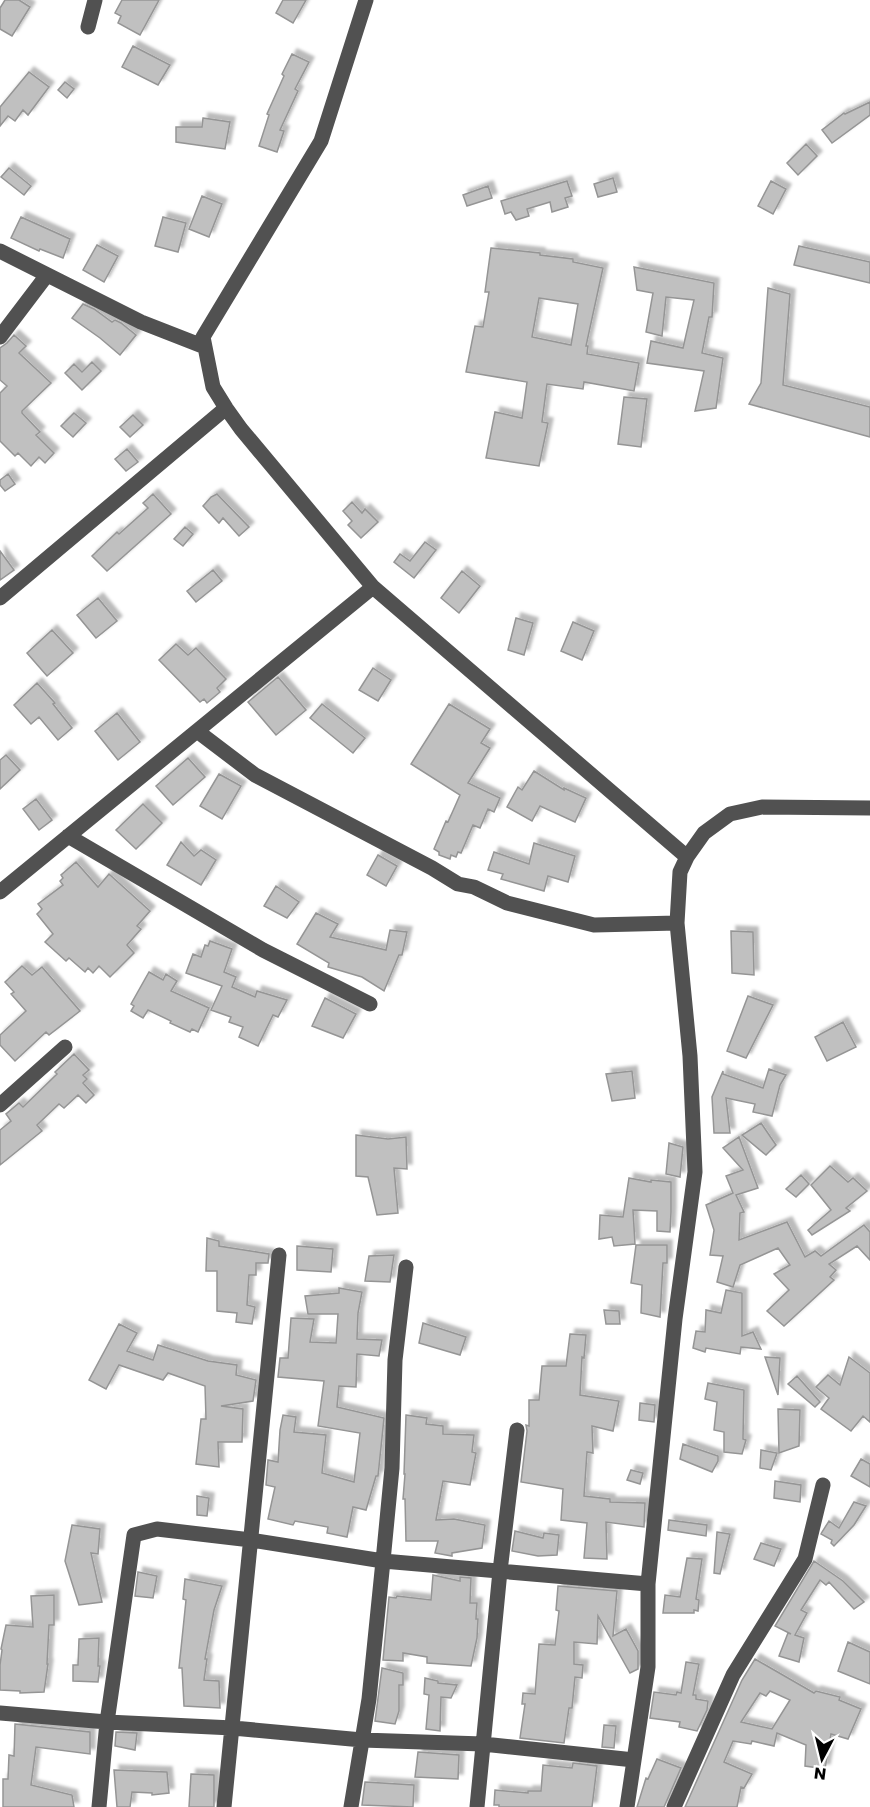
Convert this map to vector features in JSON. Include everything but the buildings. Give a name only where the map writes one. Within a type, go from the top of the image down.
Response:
[{"type":"street","points":[[88,27],[95,0]]},
{"type":"street","points":[[366,0],[321,141],[203,337],[213,387],[241,429],[373,587],[687,857]]},
{"type":"street","points":[[0,251],[141,322],[205,347]]},
{"type":"street","points":[[0,337],[47,275]]},
{"type":"street","points":[[0,598],[226,408]]},
{"type":"street","points":[[0,892],[373,587]]},
{"type":"street","points":[[197,731],[255,775],[458,884],[474,887],[507,903],[594,925],[677,924]]},
{"type":"street","points":[[627,1807],[648,1667],[648,1584],[675,1319],[695,1172],[690,1056],[677,924],[680,872],[687,857],[704,833],[730,814],[762,807],[870,808]]},
{"type":"street","points":[[68,836],[263,950],[370,1004]]},
{"type":"street","points":[[0,1105],[65,1047]]},
{"type":"street","points":[[224,1807],[279,1256]]},
{"type":"street","points":[[351,1807],[369,1699],[392,1468],[395,1360],[406,1267]]},
{"type":"street","points":[[477,1807],[500,1572],[517,1430]]},
{"type":"street","points":[[674,1807],[733,1675],[805,1559],[823,1485]]},
{"type":"street","points":[[99,1807],[107,1722],[134,1535],[157,1529],[251,1540],[383,1561],[648,1584]]},
{"type":"street","points":[[0,1713],[107,1722],[233,1728],[362,1740],[483,1744],[634,1760]]}]
